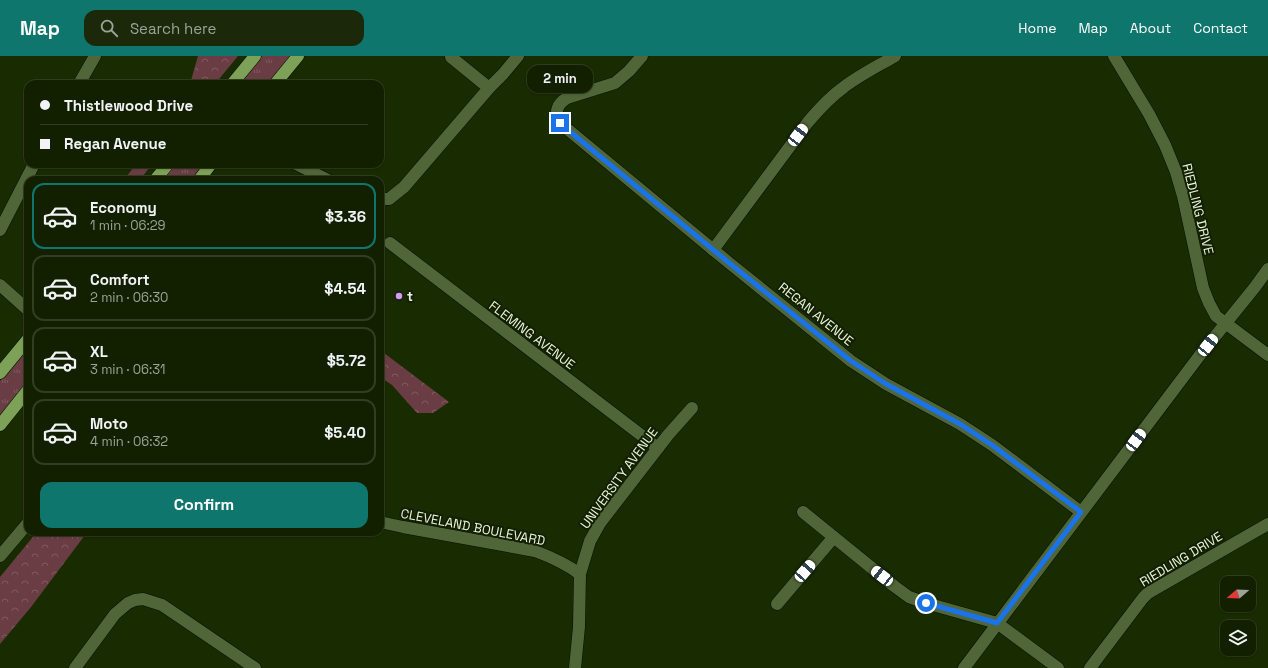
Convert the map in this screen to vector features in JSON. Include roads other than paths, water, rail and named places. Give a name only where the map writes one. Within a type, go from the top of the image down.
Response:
[{"type":"main road","points":[[235,80],[255,56]]},
{"type":"main road","points":[[278,80],[298,56]]},
{"type":"main road","points":[[158,176],[165,168]]},
{"type":"main road","points":[[0,373],[24,344]]},
{"type":"main road","points":[[0,425],[24,395]]},
{"type":"street","points":[[81,80],[95,56]]},
{"type":"street","points":[[452,56],[451,57],[489,88]]},
{"type":"street","points":[[384,199],[389,199],[404,187],[518,56]]},
{"type":"street","name":"REGAN AVENUE","points":[[642,56],[620,80],[601,88],[567,98],[561,102],[556,111],[560,123],[712,250],[851,361],[886,384],[960,424],[992,445],[1081,512]]},
{"type":"street","points":[[712,250],[822,105],[844,87],[866,72],[895,56]]},
{"type":"street","name":"RIEDLING DRIVE","points":[[1114,56],[1149,114],[1165,145],[1176,172],[1183,196],[1203,288],[1214,312],[1268,356]]},
{"type":"street","points":[[297,168],[306,176]]},
{"type":"street","points":[[304,168],[320,176]]},
{"type":"street","points":[[0,230],[24,183]]},
{"type":"street","name":"FLEMING AVENUE","points":[[390,243],[658,448]]},
{"type":"street","points":[[964,668],[1200,355],[1256,287],[1268,269]]},
{"type":"street","points":[[0,285],[24,306]]},
{"type":"street","name":"UNIVERSITY AVENUE","points":[[575,668],[579,627],[580,574],[587,550],[595,531],[658,448],[692,408]]},
{"type":"street","points":[[804,512],[833,538],[910,597],[997,623],[1058,668]]},
{"type":"street","name":"CLEVELAND BOULEVARD","points":[[384,523],[535,552],[551,557],[580,574]]},
{"type":"street","name":"RIEDLING DRIVE","points":[[1090,668],[1148,593],[1268,524]]},
{"type":"street","points":[[0,556],[24,528]]},
{"type":"street","points":[[777,604],[833,538]]},
{"type":"street","points":[[75,668],[114,614],[128,603],[135,600],[144,599],[162,605],[255,668]]},
{"type":"place","name":"t","points":[[399,296]]}]
